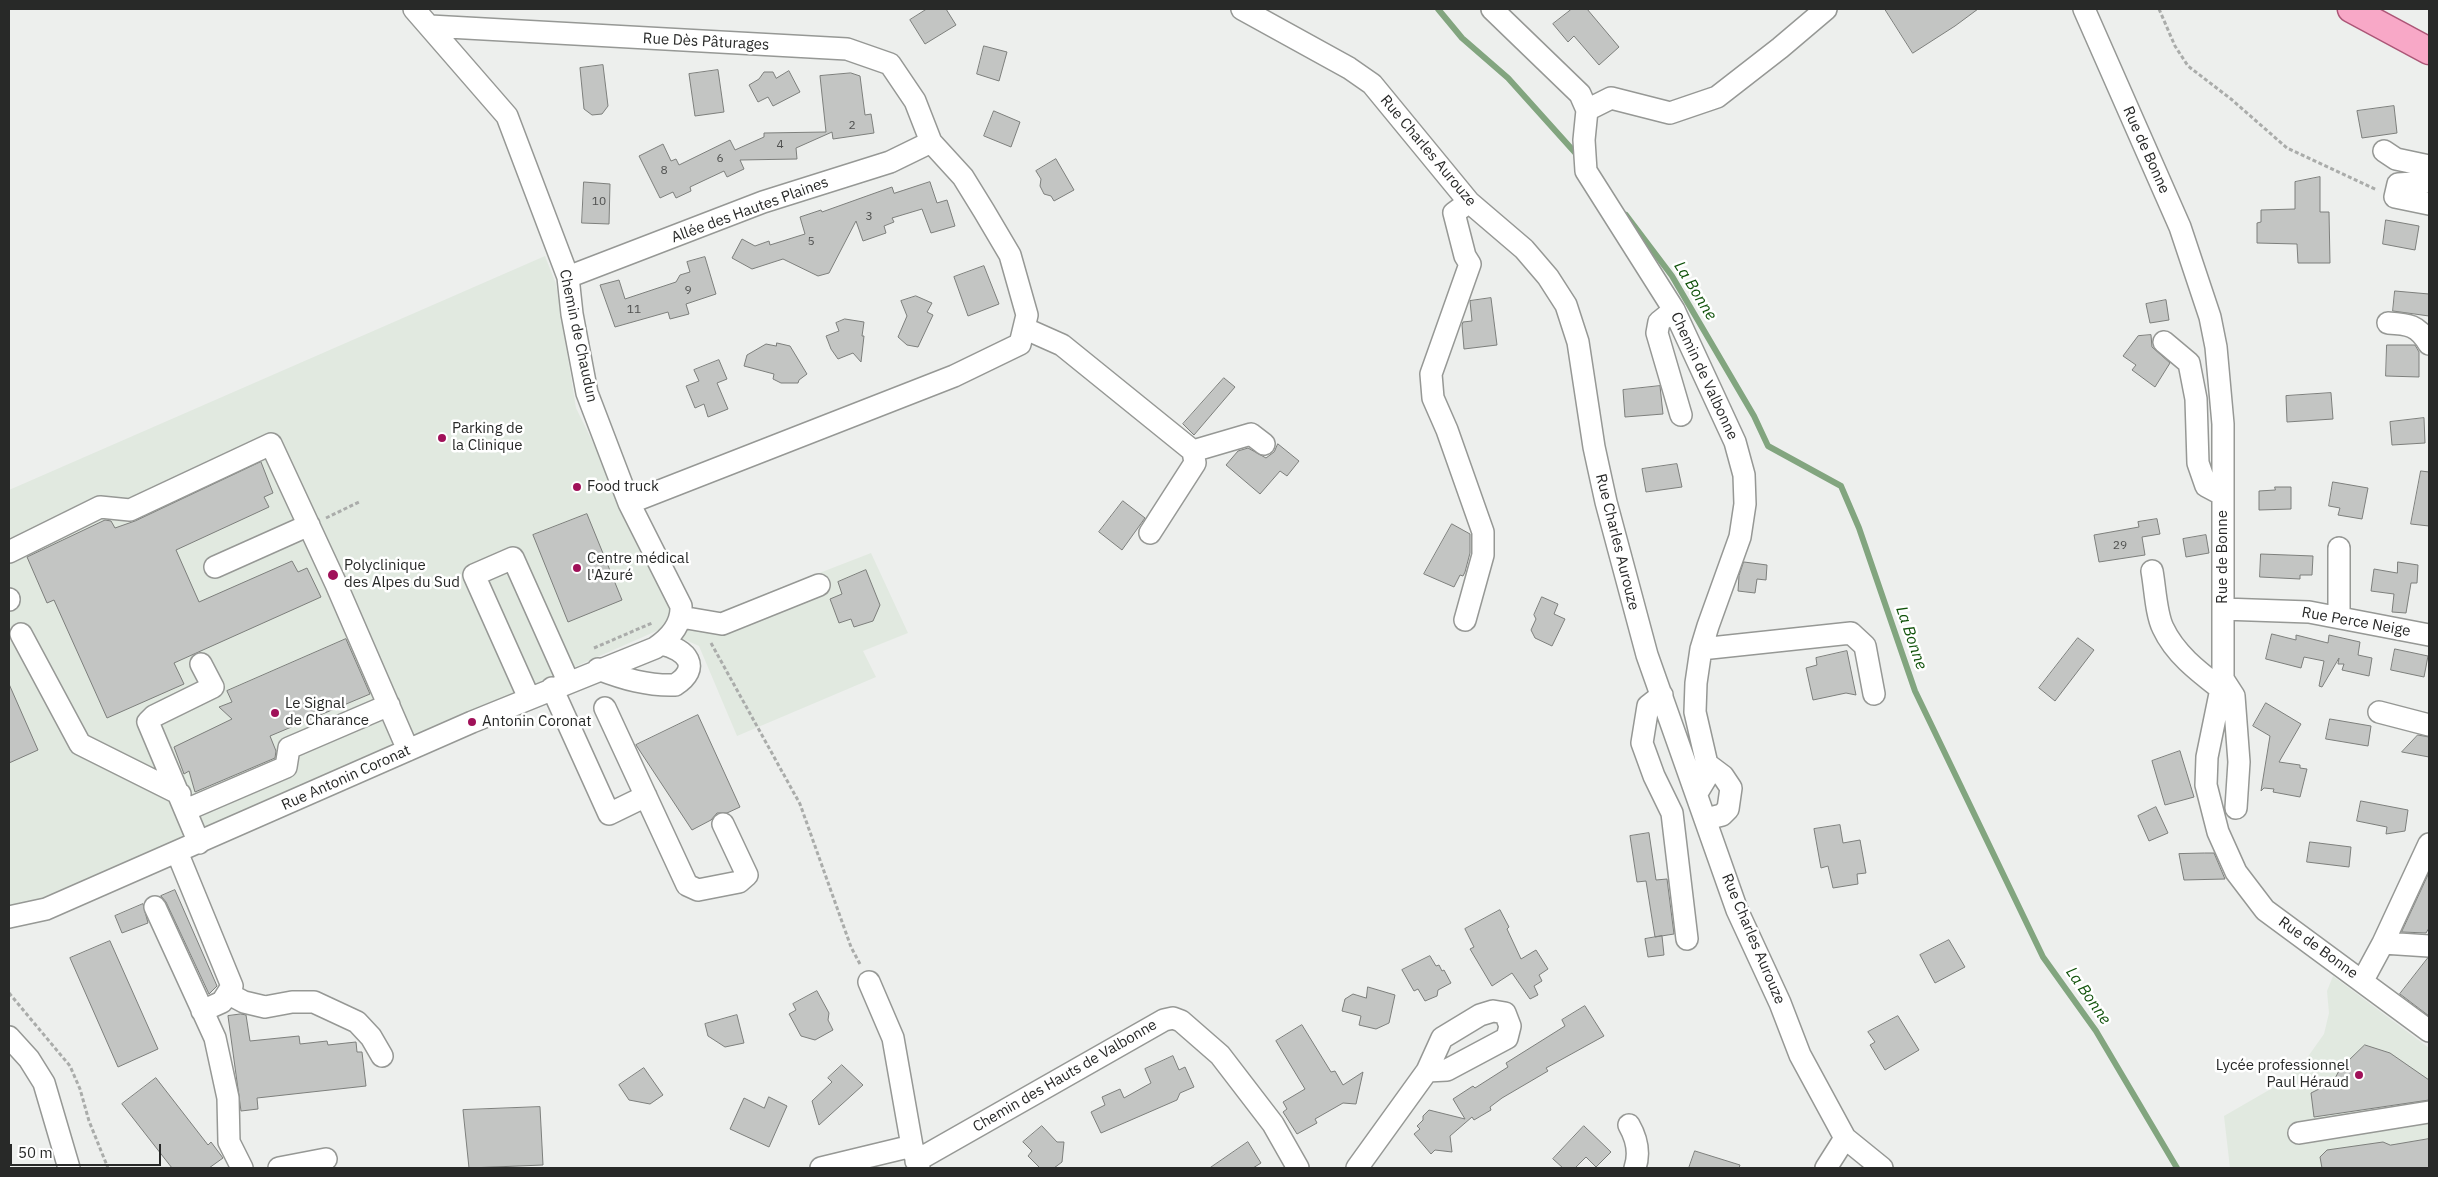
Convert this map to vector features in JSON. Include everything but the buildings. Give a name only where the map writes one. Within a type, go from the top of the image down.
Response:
[{"type":"main road","points":[[2351,9],[2429,51]]},
{"type":"street","name":"Chemin de Chaudun","points":[[414,9],[507,116],[568,277],[572,314],[587,392],[629,503],[681,606],[672,621]]},
{"type":"street","name":"Rue Charles Aurouze","points":[[1242,9],[1349,68],[1372,84],[1469,202],[1524,249],[1548,277],[1566,305],[1578,342],[1594,447],[1606,502],[1647,655],[1737,910],[1780,1003],[1800,1055],[1845,1138],[1882,1168]]},
{"type":"street","points":[[1492,9],[1580,94],[1587,110],[1611,98],[1670,113],[1717,97],[1826,9]]},
{"type":"street","name":"Rue de Bonne","points":[[2084,9],[2180,227],[2210,316],[2223,424],[2224,608],[2222,684],[2207,757],[2206,785],[2211,809],[2226,853],[2236,872],[2266,910],[2363,980],[2429,1031]]},
{"type":"street","name":"Rue Dès Pâturages","points":[[430,26],[847,49],[890,64],[915,101],[931,142]]},
{"type":"street","name":"Chemin de Valbonne","points":[[1587,110],[1584,140],[1586,172],[1674,310],[1736,442],[1744,475],[1745,504],[1740,537],[1701,649],[1696,683],[1695,712],[1707,764],[1706,778],[1697,793]]},
{"type":"street","points":[[629,503],[954,376],[1020,344],[1026,329],[1028,314],[1010,255],[963,178],[931,142]]},
{"type":"street","name":"Allée des Hautes Plaines","points":[[568,277],[763,202],[890,162],[931,142]]},
{"type":"street","points":[[2384,151],[2396,159],[2429,166]]},
{"type":"street","points":[[2429,182],[2398,184],[2395,197],[2429,204]]},
{"type":"street","points":[[1465,620],[1483,555],[1483,532],[1447,430],[1433,398],[1432,374],[1470,264],[1465,256],[1454,213],[1469,202]]},
{"type":"street","points":[[1674,310],[1659,322],[1656,333],[1681,415]]},
{"type":"street","points":[[2388,323],[2410,324],[2422,331],[2429,344]]},
{"type":"street","points":[[1026,329],[1062,346],[1193,451],[1195,463],[1150,532]]},
{"type":"street","points":[[2164,342],[2189,363],[2196,399],[2198,463],[2206,486],[2223,495]]},
{"type":"street","points":[[1193,451],[1252,434],[1264,444]]},
{"type":"street","points":[[9,552],[100,506],[130,510],[271,444],[309,525],[408,750]]},
{"type":"street","points":[[215,567],[309,525]]},
{"type":"street","points":[[2339,548],[2339,617]]},
{"type":"street","points":[[529,698],[474,575],[513,558],[560,678],[609,814],[646,796]]},
{"type":"street","points":[[2152,571],[2162,627],[2175,648],[2194,668],[2222,684],[2234,696],[2239,762],[2236,808]]},
{"type":"street","points":[[672,621],[722,624],[820,586]]},
{"type":"street","name":"Rue Perce Neige","points":[[2224,608],[2309,612],[2429,635]]},
{"type":"street","name":"Rue Antonin Coronat","points":[[9,917],[46,909],[199,843],[529,698],[560,678],[598,669],[661,644],[672,621]]},
{"type":"street","points":[[1701,649],[1851,633],[1865,646],[1874,694]]},
{"type":"street","points":[[20,634],[80,744],[183,802],[286,767],[289,748],[389,706]]},
{"type":"street","points":[[598,669],[636,682],[659,686],[675,685],[684,680],[690,664],[687,656],[680,650],[661,644]]},
{"type":"street","points":[[199,843],[148,722],[154,716],[213,687],[201,664]]},
{"type":"street","points":[[1662,695],[1648,706],[1642,743],[1654,776],[1672,813],[1687,939]]},
{"type":"street","points":[[605,708],[688,886],[698,890],[739,882],[747,875],[722,824]]},
{"type":"street","points":[[2379,712],[2429,726]]},
{"type":"street","points":[[1706,819],[1722,814],[1728,809],[1730,788],[1723,776],[1707,764]]},
{"type":"street","points":[[2363,980],[2383,943],[2429,844]]},
{"type":"street","points":[[177,852],[232,986],[229,994],[222,1002],[202,1010]]},
{"type":"street","points":[[155,907],[215,1038],[228,1098],[229,1142],[242,1168]]},
{"type":"street","points":[[2383,943],[2429,946]]},
{"type":"street","points":[[821,1168],[915,1158],[893,1038],[869,982]]},
{"type":"street","points":[[229,994],[244,1002],[266,1007],[292,1002],[314,1002],[357,1022],[371,1036],[382,1056]]},
{"type":"street","name":"Chemin des Hauts de Valbonne","points":[[915,1158],[1164,1020],[1173,1018],[1181,1021],[1220,1055],[1273,1124],[1298,1168]]},
{"type":"street","points":[[9,1037],[29,1059],[44,1083],[69,1168]]},
{"type":"street","points":[[1357,1168],[1427,1072]]},
{"type":"street","points":[[2299,1132],[2429,1112]]},
{"type":"street","points":[[1629,1126],[1635,1136],[1638,1157],[1635,1168]]},
{"type":"street","points":[[1826,1168],[1845,1138]]},
{"type":"street","points":[[279,1168],[326,1159]]},
{"type":"path","points":[[2159,9],[2175,46],[2188,66],[2231,99],[2287,148],[2395,197]]},
{"type":"path","points":[[309,525],[359,502]]},
{"type":"path","points":[[560,678],[672,621]]},
{"type":"path","points":[[710,641],[800,804],[851,946],[869,982]]},
{"type":"shaded area","name":"Polyclinique des Alpes du Sud","points":[[545,256],[556,284],[576,408],[669,597],[711,615],[871,553],[908,633],[863,651],[876,677],[737,736],[699,646],[661,629],[42,901],[9,907],[9,490]]},
{"type":"shaded area","name":"Lycée professionnel Paul Héraud","points":[[2333,976],[2429,1048],[2429,1168],[2230,1168],[2224,1116],[2276,1086],[2302,1065],[2324,1034],[2329,1013],[2327,991]]},
{"type":"waterway","points":[[1438,9],[1462,38],[1508,78],[1579,157]]},
{"type":"waterway","name":"La Bonne","points":[[1626,215],[1672,276],[1754,416],[1768,446],[1841,486],[1859,528],[1915,691],[2043,957],[2096,1031],[2177,1168]]},
{"type":"place","name":"Parking de la Clinique","points":[[442,438]]},
{"type":"place","name":"Food truck","points":[[577,487]]},
{"type":"place","name":"Centre médical l'Azuré","points":[[577,568]]},
{"type":"place","name":"Polyclinique des Alpes du Sud","points":[[333,575]]},
{"type":"place","name":"Le Signal de Charance","points":[[275,713]]},
{"type":"place","name":"Antonin Coronat","points":[[472,722]]},
{"type":"place","name":"Lycée professionnel Paul Héraud","points":[[2359,1075]]}]
